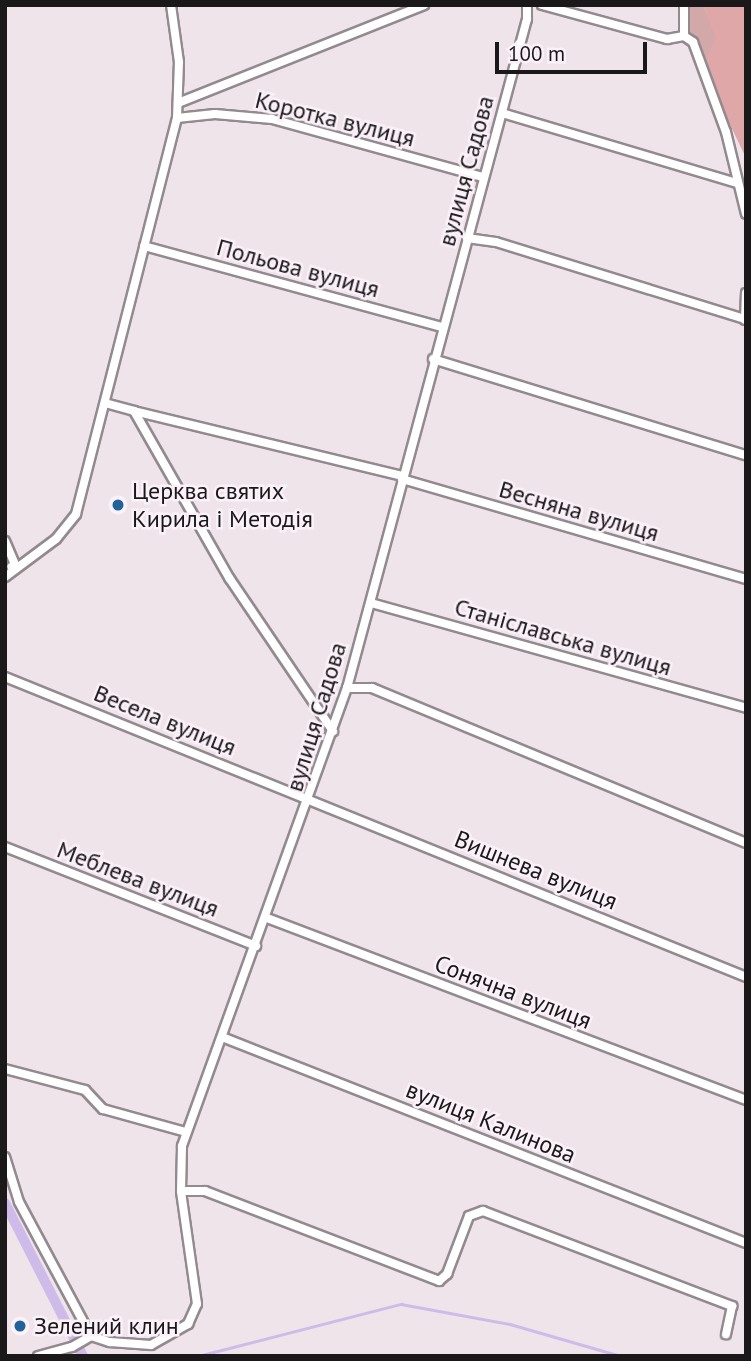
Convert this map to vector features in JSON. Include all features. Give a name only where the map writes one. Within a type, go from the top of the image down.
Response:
[{"type":"street","points":[[5,569],[56,539],[76,514],[177,118],[171,5]]},
{"type":"street","points":[[178,103],[424,5]]},
{"type":"street","name":"вулиця Садова","points":[[88,1338],[152,1345],[188,1324],[198,1291],[179,1167],[186,1132],[311,799],[348,688],[433,359],[502,113],[527,5]]},
{"type":"street","points":[[542,5],[667,39],[684,36],[693,42],[704,68],[746,214]]},
{"type":"street","points":[[684,5],[684,36]]},
{"type":"street","points":[[502,113],[737,183]]},
{"type":"street","name":"Коротка вулиця","points":[[177,118],[215,114],[272,119],[482,177]]},
{"type":"street","points":[[467,238],[496,242],[744,319],[746,293]]},
{"type":"street","name":"Польова вулиця","points":[[144,246],[442,327]]},
{"type":"street","points":[[433,359],[746,454]]},
{"type":"street","name":"Весняна вулиця","points":[[105,403],[402,478],[746,579]]},
{"type":"street","points":[[134,411],[229,579],[334,731]]},
{"type":"street","points":[[5,541],[15,565]]},
{"type":"street","points":[[5,577],[15,565]]},
{"type":"street","name":"Станіславська вулиця","points":[[371,603],[746,708]]},
{"type":"street","name":"Весела вулиця","points":[[5,677],[311,799]]},
{"type":"street","points":[[348,688],[372,688],[746,843]]},
{"type":"street","name":"Вишнева вулиця","points":[[311,799],[746,977]]},
{"type":"street","name":"Меблева вулиця","points":[[5,847],[256,946]]},
{"type":"street","name":"Сонячна вулиця","points":[[267,918],[746,1101]]},
{"type":"street","name":"вулиця Калинова","points":[[222,1037],[746,1243]]},
{"type":"street","points":[[5,1069],[85,1090],[103,1109],[186,1132]]},
{"type":"street","points":[[5,1157],[29,1222],[88,1338],[38,1356]]},
{"type":"street","points":[[181,1191],[205,1191],[439,1281],[447,1274],[469,1216],[484,1212],[732,1306],[726,1334]]},
{"type":"shaded area","points":[[684,5],[703,5],[717,38],[703,68],[693,42],[684,36]]},
{"type":"shaded area","points":[[703,5],[746,5],[746,158],[703,68],[716,38]]},
{"type":"waterway","points":[[5,1203],[83,1356]]},
{"type":"waterway","points":[[198,1356],[401,1304],[510,1324],[621,1356]]},
{"type":"place","name":"Церква святих Кирила і Методія","points":[[118,505]]},
{"type":"place","name":"Зелений клин","points":[[20,1326]]}]
